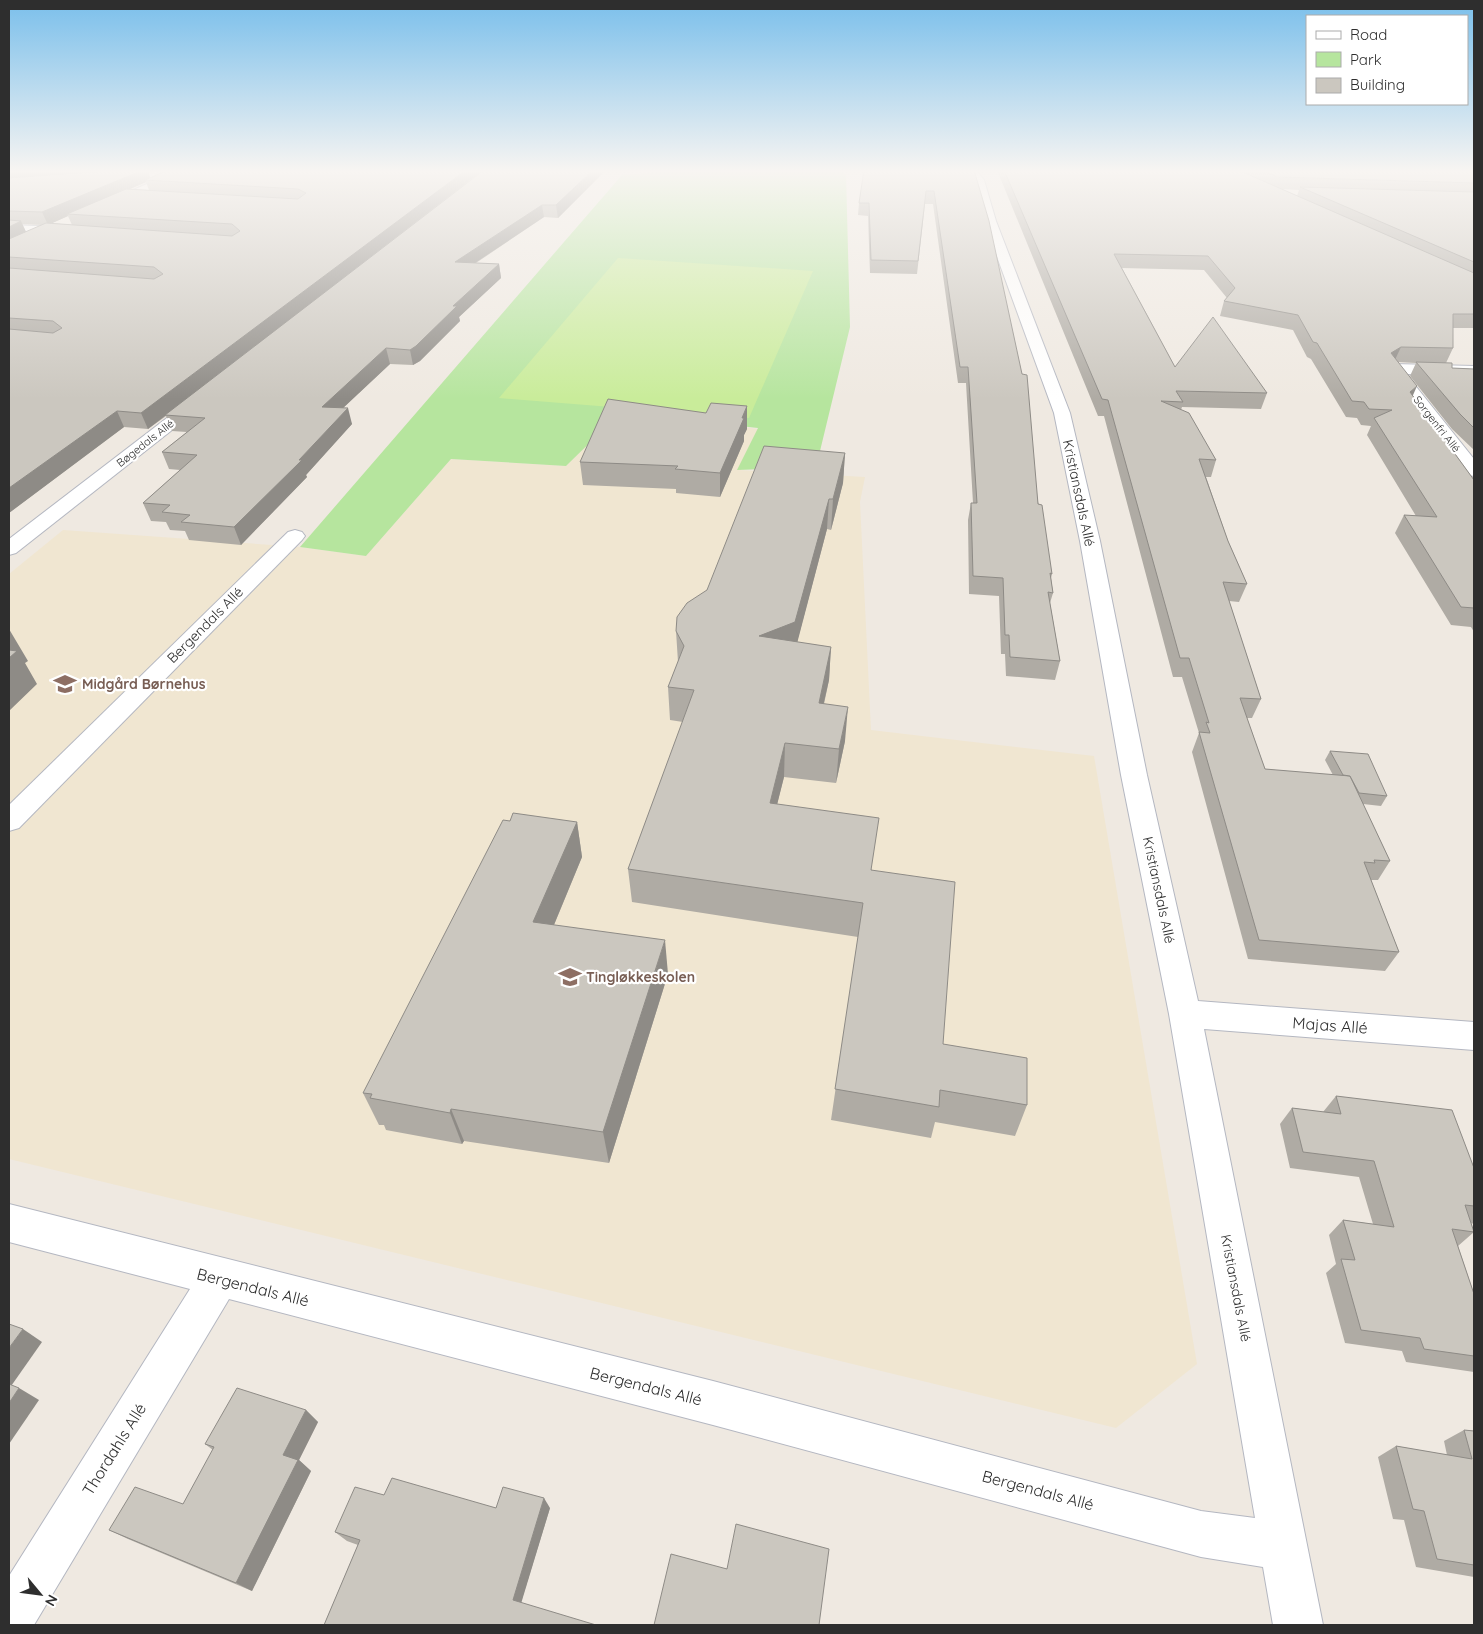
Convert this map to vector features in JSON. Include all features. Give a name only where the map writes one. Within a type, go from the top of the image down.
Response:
[{"type":"street","name":"Kristiansdals Allé","points":[[999,246],[1062,413],[1090,541],[1134,776],[1185,1014],[1298,1625]]},
{"type":"street","name":"Sorgenfri Allé","points":[[1474,371],[1394,369],[1468,455],[1474,471]]},
{"type":"street","name":"Bøgedals Allé","points":[[9,549],[212,391]]},
{"type":"street","name":"Bergendals Allé","points":[[9,821],[295,536]]},
{"type":"street","name":"Majas Allé","points":[[1185,1014],[1474,1036]]},
{"type":"street","name":"Bergendals Allé","points":[[9,1224],[713,1403],[1201,1534],[1284,1546]]},
{"type":"street","name":"Thordahls Allé","points":[[9,1620],[219,1278]]},
{"type":"shaded area","name":"Tingløkkeskolen","points":[[612,421],[711,423],[758,429],[738,470],[865,477],[860,502],[871,730],[1094,756],[1197,1364],[1116,1428],[9,1159],[9,574],[63,530],[300,547],[366,556],[451,459],[566,466]]},
{"type":"green space","points":[[560,246],[848,246],[850,327],[820,451],[811,467],[737,470],[758,428],[711,423],[612,421],[566,466],[451,459],[366,556],[300,547]]},
{"type":"green space","points":[[618,258],[813,271],[749,418],[499,398]]},
{"type":"building","points":[[9,246],[364,246],[141,413],[117,411],[9,488],[9,329],[53,333],[62,328],[53,321],[9,318],[9,268],[154,279],[163,274],[154,267],[9,257]]},
{"type":"building","points":[[385,246],[479,246],[455,262],[499,264],[453,306],[457,306],[416,346],[410,350],[386,348],[322,407],[348,408],[299,460],[302,460],[234,527],[181,522],[190,515],[162,512],[170,505],[143,503],[197,455],[162,452],[205,418],[165,415]]},
{"type":"building","points":[[871,246],[920,246],[918,261],[871,260]]},
{"type":"building","points":[[942,246],[994,246],[1022,374],[1027,375],[1038,504],[1042,505],[1052,574],[1050,573],[1053,593],[1048,592],[1060,661],[1010,657],[1009,635],[1005,635],[1003,578],[973,576],[971,503],[977,503],[968,367],[960,367]]},
{"type":"building","points":[[1037,246],[1413,246],[1474,273],[1474,314],[1453,314],[1453,348],[1401,347],[1391,353],[1417,386],[1410,392],[1474,480],[1474,608],[1461,607],[1404,515],[1437,517],[1374,418],[1392,410],[1369,409],[1364,402],[1352,401],[1317,343],[1313,342],[1298,315],[1224,301],[1235,288],[1208,256],[1114,254],[1175,367],[1213,317],[1267,393],[1176,391],[1183,402],[1161,401],[1189,413],[1216,460],[1199,459],[1228,541],[1247,584],[1223,582],[1261,699],[1240,698],[1265,769],[1350,776],[1390,861],[1374,860],[1375,863],[1364,862],[1399,952],[1259,940],[1199,732],[1210,733],[1206,722],[1209,723],[1189,658],[1180,658],[1108,400],[1102,399]]},
{"type":"building","points":[[1437,246],[1474,246],[1474,262]]},
{"type":"building","points":[[1416,362],[1452,363],[1452,368],[1474,369],[1474,428],[1460,414]]},
{"type":"building","points":[[608,399],[706,413],[711,403],[747,406],[742,418],[744,418],[720,473],[675,469],[678,466],[580,462]]},
{"type":"building","points":[[764,446],[845,453],[833,499],[829,499],[795,622],[759,636],[831,647],[819,703],[848,707],[839,749],[785,743],[770,803],[879,818],[871,870],[955,882],[943,1044],[1027,1058],[1027,1105],[940,1090],[939,1107],[835,1089],[863,903],[628,869],[694,690],[668,687],[684,646],[676,631],[677,617],[687,603],[707,590]]},
{"type":"building","points":[[9,650],[17,651],[9,658]]},
{"type":"building","points":[[1330,751],[1368,754],[1387,796],[1359,793],[1350,776],[1343,775]]},
{"type":"building","points":[[513,813],[577,822],[533,922],[665,940],[603,1132],[451,1109],[450,1113],[370,1098],[372,1094],[363,1093],[503,820],[510,821]]},
{"type":"building","points":[[1336,1096],[1452,1110],[1474,1168],[1474,1206],[1465,1205],[1474,1232],[1452,1229],[1474,1294],[1474,1356],[1424,1349],[1420,1338],[1361,1330],[1341,1259],[1355,1260],[1343,1220],[1394,1227],[1374,1161],[1303,1152],[1292,1108],[1341,1114]]},
{"type":"building","points":[[9,1324],[23,1329],[9,1348]]},
{"type":"building","points":[[9,1384],[19,1388],[9,1403]]},
{"type":"building","points":[[237,1388],[306,1410],[283,1455],[298,1460],[236,1583],[109,1530],[135,1487],[183,1504],[214,1447],[205,1444]]},
{"type":"building","points":[[1464,1430],[1474,1431],[1474,1565],[1437,1559],[1424,1511],[1413,1509],[1396,1446],[1472,1459]]},
{"type":"building","points":[[392,1478],[496,1508],[503,1487],[544,1498],[513,1600],[596,1625],[324,1625],[360,1540],[335,1532],[355,1487],[384,1495]]},
{"type":"building","points":[[736,1524],[829,1549],[819,1625],[654,1625],[671,1554],[727,1569]]},
{"type":"place","name":"Midgård Børnehus","points":[[65,684]]},
{"type":"place","name":"Tingløkkeskolen","points":[[570,977]]}]
